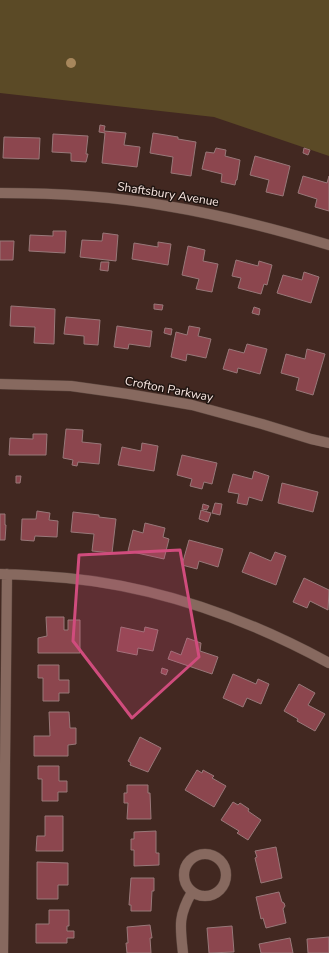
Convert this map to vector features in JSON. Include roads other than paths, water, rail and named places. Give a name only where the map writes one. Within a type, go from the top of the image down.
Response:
[{"type":"street","name":"Shaftsbury Avenue","points":[[0,193],[57,194],[111,198],[165,205],[220,216],[329,245]]},
{"type":"street","name":"Crofton Parkway","points":[[0,384],[71,386],[192,405],[262,424],[311,440],[329,443]]},
{"type":"street","points":[[3,953],[3,574],[67,577],[120,584],[169,596],[220,612],[265,630],[329,663]]},
{"type":"street","points":[[200,854],[207,854],[221,862],[225,869],[226,877],[220,890],[214,894],[206,896],[198,895],[192,892],[188,888],[184,878],[185,869],[188,862],[200,854]]},
{"type":"street","points":[[183,953],[181,916],[192,892]]}]
